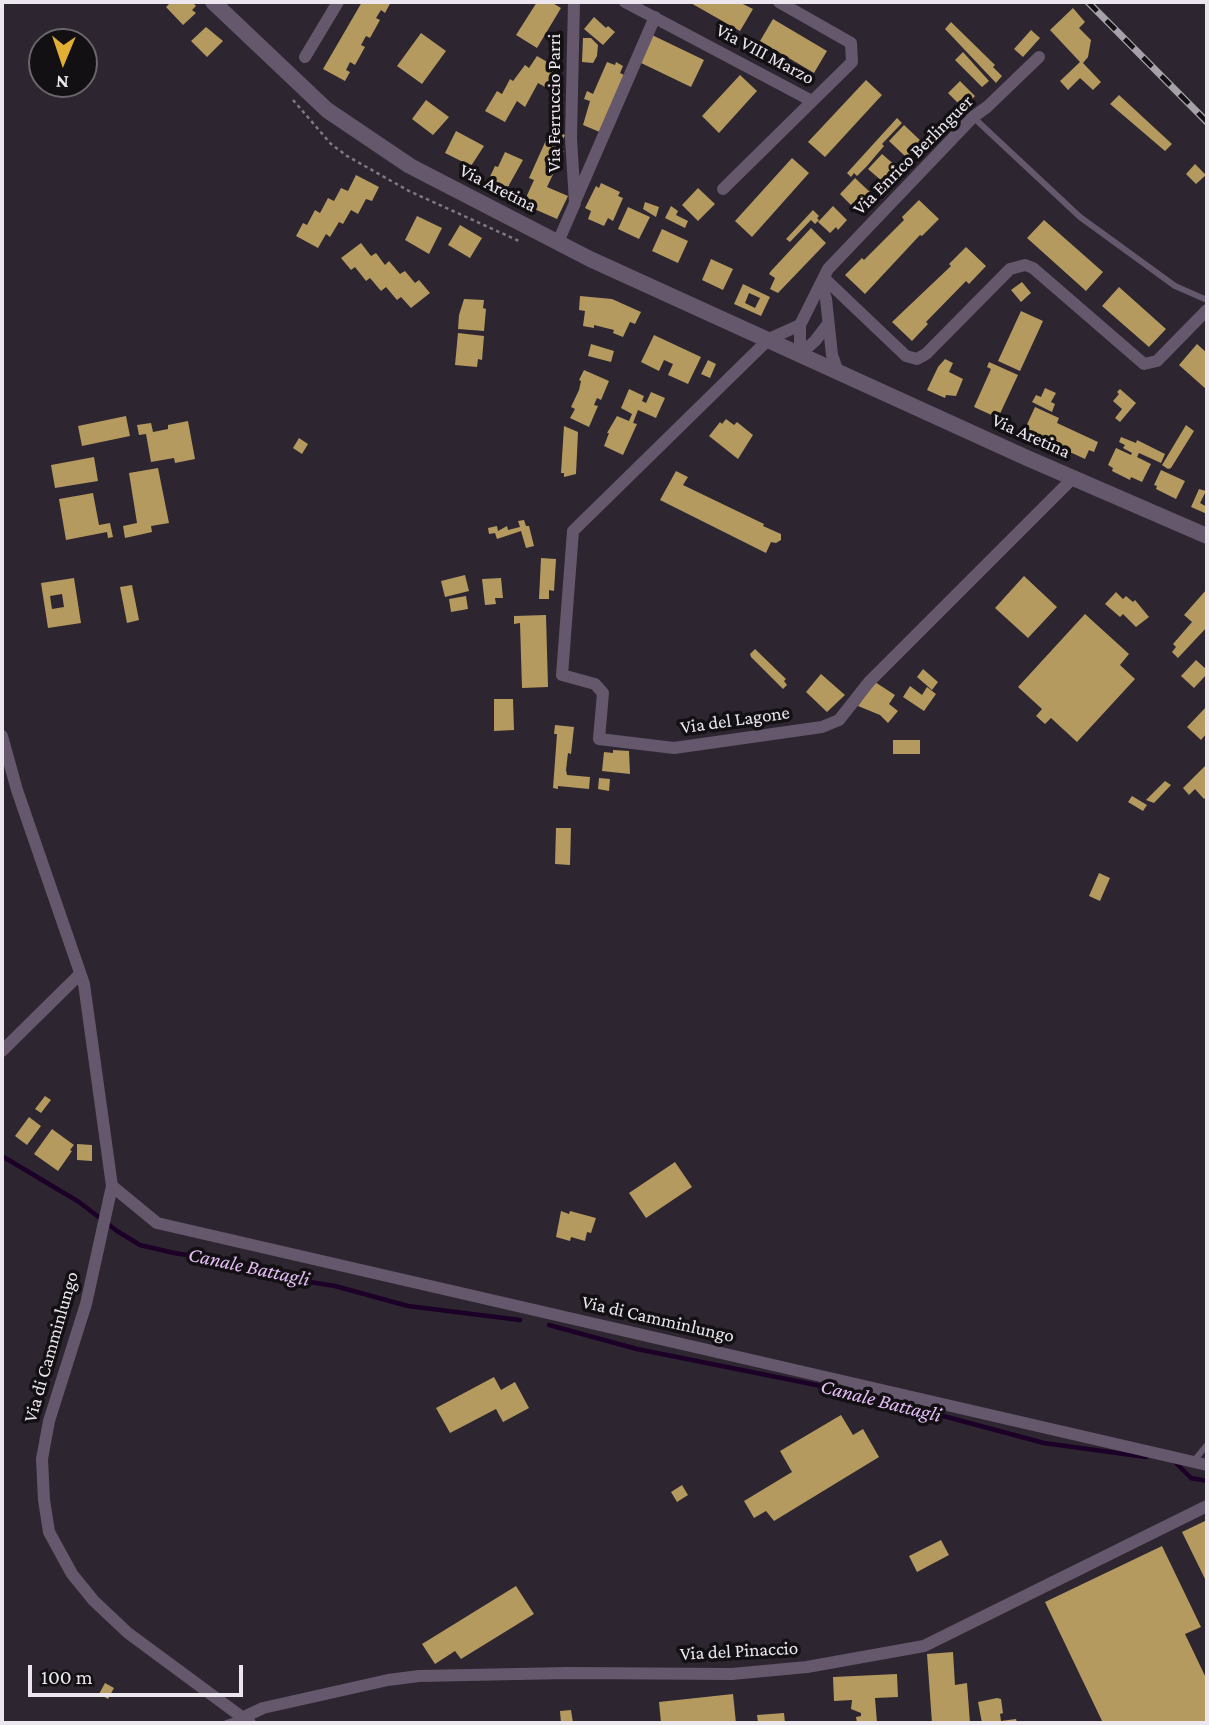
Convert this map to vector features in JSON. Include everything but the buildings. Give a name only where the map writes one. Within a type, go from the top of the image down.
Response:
[{"type":"street","name":"Via Aretina","points":[[213,2],[327,110],[410,166],[601,264],[1207,536]]},
{"type":"street","points":[[305,57],[338,2]]},
{"type":"street","name":"Via Ferruccio Parri","points":[[558,242],[575,203],[571,138],[574,2]]},
{"type":"street","name":"Via VIII Marzo","points":[[625,2],[813,101]]},
{"type":"street","name":"Via VIII Marzo","points":[[723,190],[852,62],[851,43],[779,2]]},
{"type":"street","points":[[575,203],[654,17]]},
{"type":"street","name":"Via Enrico Berlinguer","points":[[800,354],[800,325],[828,269],[972,117],[987,107],[1039,57]]},
{"type":"street","points":[[822,281],[906,356],[917,359],[926,355],[1010,269],[1025,265],[1033,268],[1144,364],[1157,361],[1207,310]]},
{"type":"street","points":[[822,281],[832,355],[838,372]]},
{"type":"street","points":[[800,354],[828,324]]},
{"type":"street","points":[[769,339],[800,325]]},
{"type":"street","name":"Via del Lagone","points":[[769,339],[573,531],[562,675],[595,684],[603,693],[599,739],[674,748],[822,727],[839,720],[869,682],[1073,478]]},
{"type":"street","points":[[2,736],[17,790],[84,984],[112,1186]]},
{"type":"street","points":[[2,1051],[80,974]]},
{"type":"street","name":"Via di Camminlungo","points":[[247,1720],[128,1633],[93,1601],[72,1574],[50,1532],[44,1500],[43,1459],[48,1421],[86,1304],[112,1186],[157,1223],[1207,1465]]},
{"type":"street","name":"Via del Pinaccio","points":[[247,1720],[263,1708],[388,1680],[419,1676],[732,1674],[807,1667],[924,1646],[1207,1506]]},
{"type":"lane","points":[[972,117],[1080,216],[1175,286],[1207,300]]},
{"type":"lane","points":[[1193,1462],[1207,1445]]},
{"type":"lane","points":[[226,1723],[247,1720]]},
{"type":"waterway","name":"Canale Battagli","points":[[2,1156],[79,1202],[140,1245],[259,1266],[297,1280],[335,1286],[408,1306],[520,1320]]},
{"type":"waterway","name":"Canale Battagli","points":[[549,1325],[637,1349],[861,1394],[1044,1443],[1146,1457]]},
{"type":"waterway","name":"Canale Battagli","points":[[1175,1462],[1191,1478],[1207,1481]]},
{"type":"railway","points":[[1088,2],[1207,122]]}]
